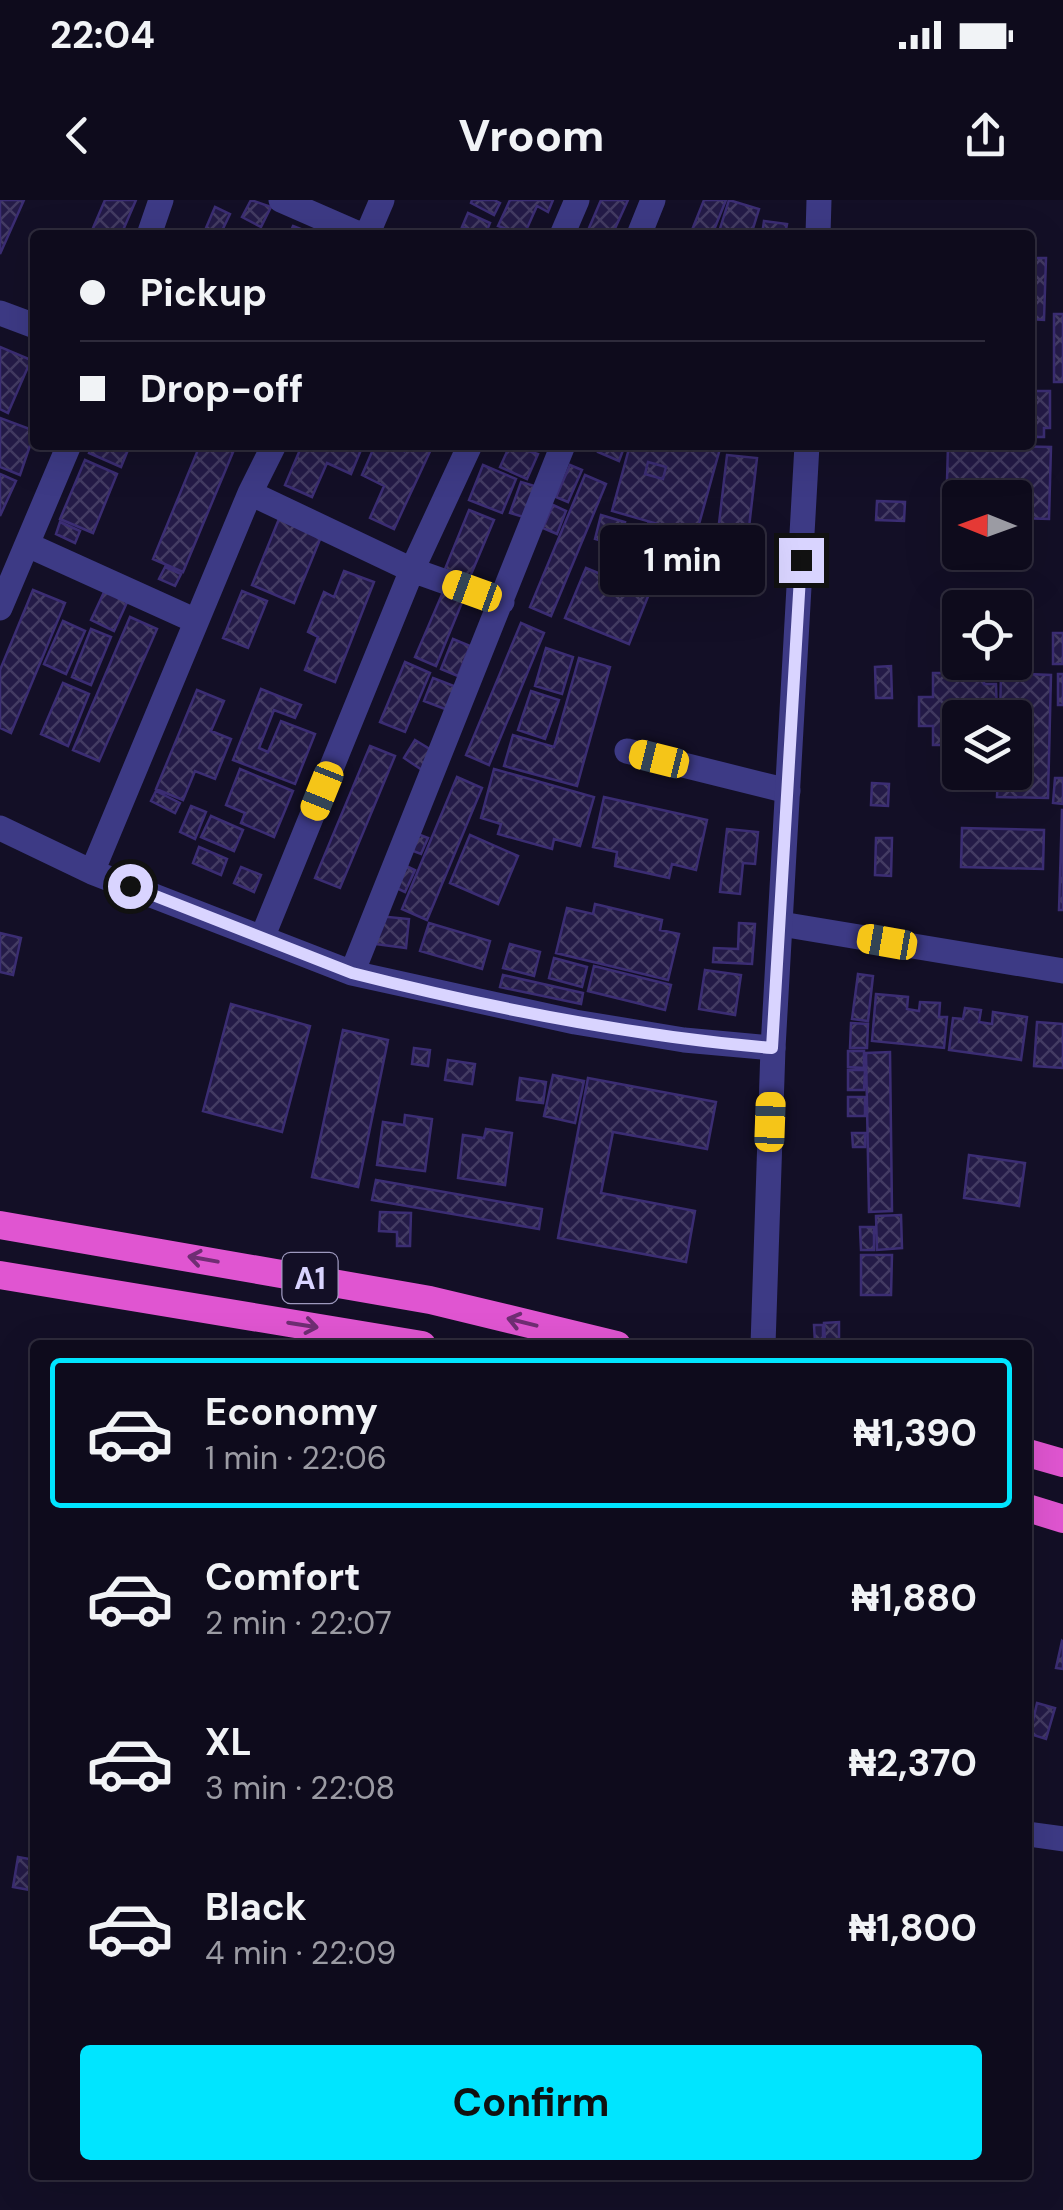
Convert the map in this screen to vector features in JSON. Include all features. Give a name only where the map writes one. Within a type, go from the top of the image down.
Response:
[{"type":"highway","name":"A1","points":[[0,1225],[430,1300],[595,1340]]},
{"type":"highway","name":"A1","points":[[0,1275],[386,1340]]},
{"type":"highway","points":[[1032,1454],[1063,1463]]},
{"type":"highway","points":[[1032,1509],[1063,1519]]},
{"type":"street","points":[[151,230],[161,200]]},
{"type":"street","points":[[281,200],[352,230]]},
{"type":"street","points":[[367,230],[382,200]]},
{"type":"street","points":[[564,230],[577,200]]},
{"type":"street","points":[[641,230],[653,200]]},
{"type":"street","points":[[818,230],[819,200]]},
{"type":"street","points":[[0,313],[30,324]]},
{"type":"street","points":[[0,608],[67,450]]},
{"type":"street","points":[[92,872],[271,450]]},
{"type":"street","points":[[262,938],[412,570],[468,450]]},
{"type":"street","points":[[352,973],[560,450]]},
{"type":"street","points":[[763,1340],[772,1048],[807,450]]},
{"type":"street","points":[[250,494],[412,570],[502,602]]},
{"type":"street","points":[[28,545],[196,621]]},
{"type":"street","points":[[627,751],[788,792]]},
{"type":"street","points":[[0,828],[92,872],[352,973],[575,1022],[684,1040],[772,1048]]},
{"type":"street","points":[[782,924],[1063,971]]},
{"type":"street","points":[[1032,1835],[1063,1839]]},
{"type":"building","points":[[0,200],[24,200],[0,254]]},
{"type":"building","points":[[105,200],[136,200],[123,230],[92,230]]},
{"type":"building","points":[[251,200],[271,207],[261,227],[242,217]]},
{"type":"building","points":[[510,200],[553,200],[548,212],[537,206],[526,230],[498,226]]},
{"type":"building","points":[[601,200],[628,200],[614,230],[588,230]]},
{"type":"building","points":[[704,200],[726,200],[714,230],[692,230]]},
{"type":"building","points":[[729,200],[759,209],[753,230],[720,230]]},
{"type":"building","points":[[471,203],[500,203],[494,215]]},
{"type":"building","points":[[215,207],[230,214],[222,230],[205,230]]},
{"type":"building","points":[[468,213],[490,223],[487,230],[462,227]]},
{"type":"building","points":[[764,221],[787,224],[786,230],[763,230]]},
{"type":"building","points":[[1035,258],[1046,258],[1044,320],[1035,319]]},
{"type":"building","points":[[1054,314],[1063,314],[1063,382],[1054,382]]},
{"type":"building","points":[[0,347],[30,362],[8,413],[0,409]]},
{"type":"building","points":[[1035,391],[1050,391],[1050,428],[1044,428],[1044,437],[1035,437]]},
{"type":"building","points":[[0,418],[30,429],[30,446],[20,475],[0,467]]},
{"type":"building","points":[[1051,447],[1049,519],[1032,518],[1032,480],[947,480],[948,450]]},
{"type":"building","points":[[90,450],[128,450],[121,467],[89,453]]},
{"type":"building","points":[[198,450],[234,450],[183,572],[153,559]]},
{"type":"building","points":[[300,450],[361,450],[351,474],[327,463],[312,497],[285,485]]},
{"type":"building","points":[[373,450],[431,450],[394,529],[370,518],[384,486],[362,475]]},
{"type":"building","points":[[508,450],[538,454],[527,479],[500,467]]},
{"type":"building","points":[[599,450],[623,450],[619,461]]},
{"type":"building","points":[[629,450],[720,450],[696,535],[612,511]],"holes":[[[648,462],[666,467],[663,479],[645,474]]]},
{"type":"building","points":[[727,455],[757,458],[748,536],[718,532]]},
{"type":"building","points":[[85,460],[117,474],[93,533],[60,519]]},
{"type":"building","points":[[648,462],[666,467],[663,479],[645,474]]},
{"type":"building","points":[[483,465],[516,479],[502,513],[469,500]]},
{"type":"building","points":[[570,465],[582,470],[568,502],[556,497]]},
{"type":"building","points":[[0,474],[16,481],[0,516]]},
{"type":"building","points":[[585,475],[606,484],[551,616],[530,607]]},
{"type":"building","points":[[521,482],[538,487],[527,518],[510,513]]},
{"type":"building","points":[[877,501],[905,502],[904,521],[876,520]]},
{"type":"building","points":[[553,505],[566,511],[557,534],[543,528]]},
{"type":"building","points":[[469,510],[494,520],[469,579],[445,569]]},
{"type":"building","points":[[601,515],[625,522],[619,546],[595,539]]},
{"type":"building","points":[[279,519],[321,537],[294,603],[252,585]]},
{"type":"building","points":[[60,522],[80,531],[75,543],[56,534]]},
{"type":"building","points":[[648,524],[734,547],[729,568],[642,545]]},
{"type":"building","points":[[165,567],[181,574],[175,586],[159,579]]},
{"type":"building","points":[[586,568],[649,594],[629,644],[565,618]]},
{"type":"building","points":[[344,571],[374,582],[335,682],[305,670],[318,637],[308,632],[324,592],[334,597]]},
{"type":"building","points":[[106,588],[129,598],[114,631],[91,620]]},
{"type":"building","points":[[33,590],[65,603],[11,733],[0,728],[0,670]]},
{"type":"building","points":[[242,591],[267,601],[248,648],[223,638]]},
{"type":"building","points":[[443,592],[463,600],[436,666],[415,657]]},
{"type":"building","points":[[130,617],[157,629],[99,761],[73,750]]},
{"type":"building","points":[[63,621],[85,631],[66,674],[44,664]]},
{"type":"building","points":[[521,623],[544,633],[489,765],[466,755]]},
{"type":"building","points":[[91,629],[111,637],[91,685],[72,677]]},
{"type":"building","points":[[1053,633],[1063,633],[1063,664],[1053,664]]},
{"type":"building","points":[[453,639],[470,646],[458,676],[441,669]]},
{"type":"building","points":[[546,648],[573,657],[562,694],[535,686]]},
{"type":"building","points":[[579,658],[610,667],[577,786],[504,766],[513,735],[554,747]]},
{"type":"building","points":[[405,662],[430,673],[405,732],[380,722]]},
{"type":"building","points":[[891,666],[892,698],[876,698],[875,667]]},
{"type":"building","points":[[933,673],[942,673],[942,680],[984,680],[984,684],[996,684],[997,700],[942,700],[942,745],[933,745],[933,726],[919,726],[919,697],[933,697]]},
{"type":"building","points":[[1032,674],[1051,675],[1048,798],[997,797],[997,790],[1032,790],[1032,700],[1000,700],[1001,680],[1032,680]]},
{"type":"building","points":[[1058,674],[1063,674],[1063,705],[1058,705]]},
{"type":"building","points":[[433,678],[459,688],[450,711],[424,701]]},
{"type":"building","points":[[63,683],[89,694],[68,746],[41,734]]},
{"type":"building","points":[[261,689],[301,705],[295,718],[274,710],[259,748],[268,752],[281,721],[315,734],[295,784],[233,760]]},
{"type":"building","points":[[197,690],[224,701],[211,731],[231,739],[215,779],[195,771],[183,800],[156,789]]},
{"type":"building","points":[[531,691],[559,700],[545,739],[518,730]]},
{"type":"building","points":[[415,740],[433,751],[422,770],[404,758]]},
{"type":"building","points":[[370,746],[395,756],[340,888],[315,878]]},
{"type":"building","points":[[240,769],[293,791],[274,837],[241,823],[245,813],[226,805]]},
{"type":"building","points":[[494,769],[594,797],[580,846],[554,839],[552,849],[498,834],[501,824],[481,818]]},
{"type":"building","points":[[457,777],[482,788],[427,920],[402,909]]},
{"type":"building","points":[[1055,778],[1063,778],[1063,804],[1053,803]]},
{"type":"building","points":[[872,783],[889,784],[888,806],[871,805]]},
{"type":"building","points":[[156,791],[180,803],[175,813],[151,801]]},
{"type":"building","points":[[604,797],[707,820],[696,870],[672,864],[669,878],[615,866],[617,852],[593,847]]},
{"type":"building","points":[[191,806],[206,812],[195,839],[180,832]]},
{"type":"building","points":[[1062,810],[1063,910],[1059,910]]},
{"type":"building","points":[[211,816],[243,830],[234,851],[201,837]]},
{"type":"building","points":[[962,828],[1044,830],[1043,869],[961,867]]},
{"type":"building","points":[[727,829],[758,832],[755,864],[743,863],[740,894],[720,892]]},
{"type":"building","points":[[415,833],[428,838],[421,854],[408,849]]},
{"type":"building","points":[[470,835],[518,856],[498,904],[450,883]]},
{"type":"building","points":[[876,838],[892,838],[891,876],[875,875]]},
{"type":"building","points":[[199,847],[227,859],[221,875],[193,863]]},
{"type":"building","points":[[404,865],[415,870],[405,892],[394,887]]},
{"type":"building","points":[[241,867],[261,875],[254,892],[234,883]]},
{"type":"building","points":[[595,904],[662,920],[660,930],[679,934],[668,980],[556,953],[567,908],[593,914]]},
{"type":"building","points":[[378,916],[409,919],[406,948],[375,944]]},
{"type":"building","points":[[429,923],[490,941],[482,969],[420,951]]},
{"type":"building","points":[[739,923],[755,924],[752,964],[713,962],[714,948],[738,949]]},
{"type":"building","points":[[0,933],[21,938],[13,975],[0,972]]},
{"type":"building","points":[[510,944],[540,952],[534,976],[503,968]]},
{"type":"building","points":[[554,958],[587,967],[582,987],[549,978]]},
{"type":"building","points":[[594,966],[671,985],[665,1010],[588,991]]},
{"type":"building","points":[[705,970],[741,975],[735,1015],[699,1009]]},
{"type":"building","points":[[858,974],[873,976],[868,1021],[852,1019]]},
{"type":"building","points":[[503,975],[583,993],[581,1004],[500,987]]},
{"type":"building","points":[[876,994],[908,997],[907,1009],[919,1011],[920,1002],[940,1003],[939,1017],[947,1017],[944,1048],[872,1041]]},
{"type":"building","points":[[231,1004],[310,1026],[282,1132],[203,1111]]},
{"type":"building","points":[[965,1008],[981,1010],[979,1022],[992,1024],[993,1012],[1027,1017],[1021,1060],[949,1050],[953,1018],[963,1019]]},
{"type":"building","points":[[1037,1022],[1063,1024],[1063,1068],[1034,1066]]},
{"type":"building","points":[[851,1023],[868,1024],[867,1048],[850,1048]]},
{"type":"building","points":[[343,1030],[388,1040],[358,1187],[312,1177]]},
{"type":"building","points":[[414,1048],[430,1050],[428,1066],[412,1064]]},
{"type":"building","points":[[848,1051],[864,1051],[864,1068],[848,1067]]},
{"type":"building","points":[[890,1052],[892,1211],[869,1212],[866,1053]]},
{"type":"building","points":[[448,1060],[475,1064],[472,1084],[445,1080]]},
{"type":"building","points":[[848,1070],[865,1070],[864,1090],[848,1090]]},
{"type":"building","points":[[553,1075],[584,1081],[575,1123],[544,1116]]},
{"type":"building","points":[[520,1078],[546,1082],[543,1103],[517,1100]]},
{"type":"building","points":[[588,1078],[716,1102],[707,1149],[613,1132],[601,1193],[695,1211],[686,1262],[558,1238]]},
{"type":"building","points":[[848,1097],[865,1097],[865,1116],[848,1116]]},
{"type":"building","points":[[405,1115],[432,1119],[425,1171],[377,1165],[383,1122],[404,1125]]},
{"type":"building","points":[[486,1129],[512,1133],[505,1185],[458,1178],[463,1135],[484,1138]]},
{"type":"building","points":[[852,1133],[865,1133],[865,1147],[853,1147]]},
{"type":"building","points":[[969,1155],[1025,1163],[1019,1206],[964,1198]]},
{"type":"building","points":[[376,1180],[542,1209],[539,1229],[372,1200]]},
{"type":"building","points":[[380,1212],[411,1213],[410,1246],[397,1246],[397,1232],[379,1231]]},
{"type":"building","points":[[901,1215],[902,1248],[877,1250],[876,1216]]},
{"type":"building","points":[[860,1227],[874,1227],[874,1250],[861,1250]]},
{"type":"building","points":[[861,1255],[892,1255],[891,1295],[861,1295]]},
{"type":"building","points":[[839,1322],[839,1340],[825,1340],[824,1323]]},
{"type":"building","points":[[814,1325],[823,1325],[823,1340],[815,1340]]},
{"type":"building","points":[[1063,1642],[1063,1669],[1056,1668]]},
{"type":"building","points":[[1037,1703],[1055,1708],[1046,1739],[1032,1735]]},
{"type":"building","points":[[18,1857],[30,1859],[30,1890],[13,1887]]},
{"type":"route","points":[[130,886],[352,973],[575,1022],[684,1040],[772,1048],[801,560]]}]
